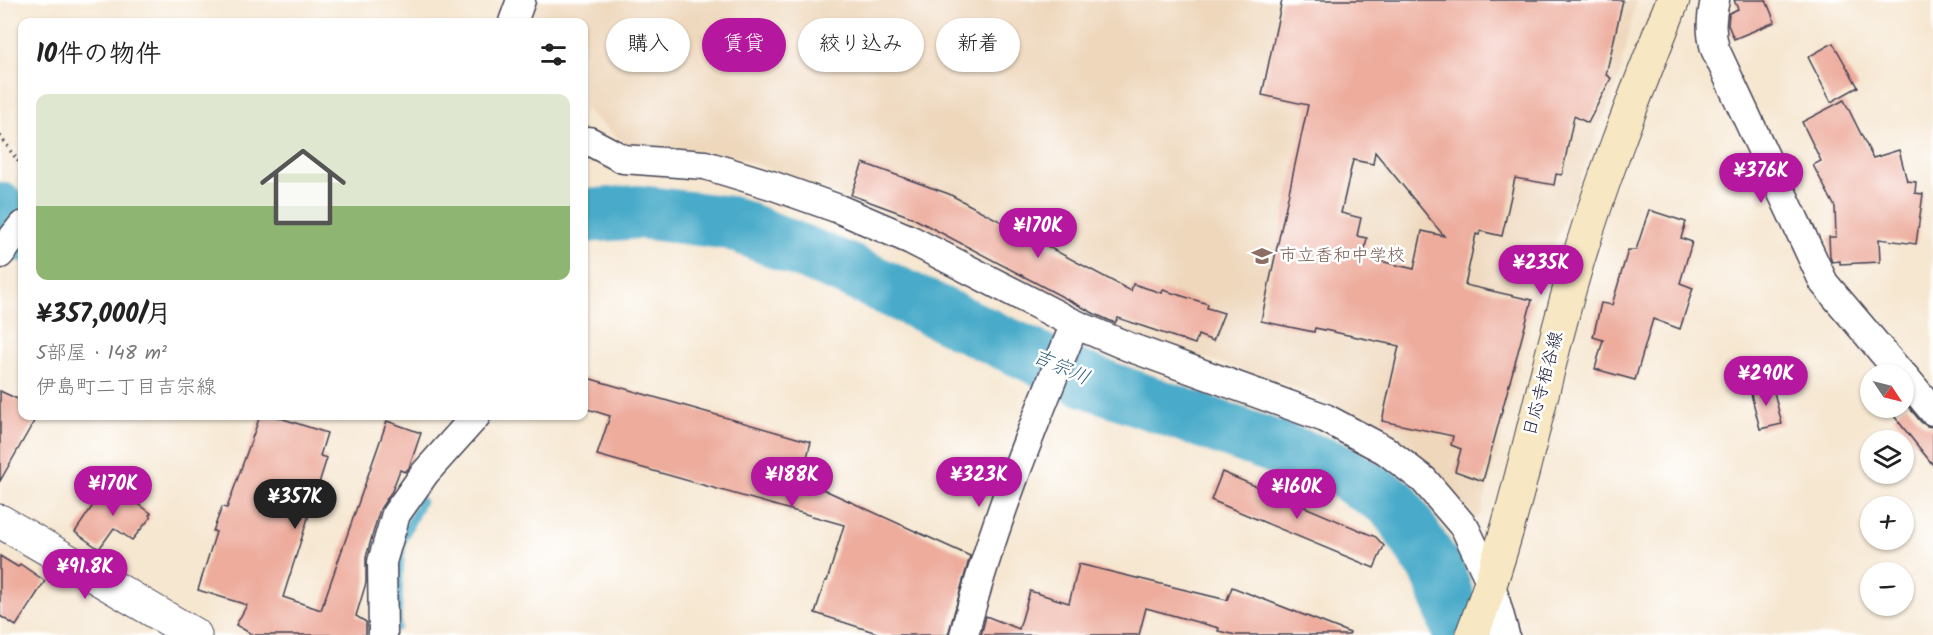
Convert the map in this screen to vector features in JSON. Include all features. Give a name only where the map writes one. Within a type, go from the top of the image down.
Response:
[{"type":"main road","name":"日応寺栢谷線","points":[[1476,625],[1507,527],[1573,277],[1616,144],[1673,0]]},
{"type":"street","points":[[514,18],[521,0]]},
{"type":"street","points":[[1715,0],[1711,17],[1711,35],[1715,49],[1824,283],[1893,364]]},
{"type":"street","points":[[588,142],[623,159],[705,165],[839,209],[911,240],[1072,330],[1129,347],[1325,418],[1386,450],[1424,480],[1465,528],[1490,581],[1505,635]]},
{"type":"street","points":[[964,635],[979,575],[1072,330]]},
{"type":"street","points":[[1914,389],[1933,411]]},
{"type":"street","points":[[383,635],[382,562],[396,514],[425,473],[472,420]]},
{"type":"street","points":[[0,521],[195,635]]},
{"type":"path","points":[[0,136],[18,161]]},
{"type":"shaded area","points":[[534,0],[1636,0],[1619,78],[1543,274],[1481,514],[1476,519],[1444,482],[1401,443],[1340,408],[1282,382],[1105,328],[906,221],[729,154],[624,143],[588,112],[588,18],[527,18]]},
{"type":"building","points":[[1282,0],[1623,0],[1606,75],[1611,78],[1588,123],[1574,116],[1562,175],[1556,174],[1554,185],[1515,178],[1502,236],[1480,231],[1479,235],[1476,234],[1465,285],[1532,300],[1483,481],[1455,471],[1461,449],[1451,445],[1453,436],[1382,421],[1399,346],[1315,328],[1314,332],[1261,321],[1308,105],[1262,95]],"holes":[[[1375,152],[1444,236],[1422,231],[1414,269],[1363,257],[1367,238],[1357,236],[1361,218],[1341,213],[1353,160],[1373,164]]]},
{"type":"building","points":[[1734,0],[1766,0],[1775,22],[1734,39],[1728,25],[1729,13],[1738,9]]},
{"type":"building","points":[[1833,43],[1858,87],[1831,102],[1808,57]]},
{"type":"building","points":[[1844,100],[1873,158],[1899,150],[1907,181],[1916,182],[1915,193],[1923,194],[1916,244],[1879,239],[1880,262],[1840,264],[1840,261],[1832,262],[1830,257],[1829,237],[1836,237],[1835,207],[1813,165],[1821,161],[1802,122]]},
{"type":"building","points":[[863,163],[949,194],[1131,291],[1133,284],[1162,293],[1163,290],[1208,304],[1207,308],[1224,313],[1213,341],[1198,335],[1195,344],[1118,318],[1115,323],[911,217],[851,195]]},
{"type":"building","points":[[1649,210],[1686,222],[1681,238],[1692,242],[1680,283],[1693,288],[1680,329],[1653,319],[1635,380],[1595,369],[1603,340],[1593,337],[1601,303],[1612,305],[1628,250],[1636,250]]},
{"type":"building","points":[[588,378],[811,442],[802,476],[820,481],[818,487],[970,556],[948,635],[883,635],[815,613],[844,525],[597,455],[610,416],[588,409]]},
{"type":"building","points":[[1772,384],[1782,424],[1760,429],[1750,390]]},
{"type":"building","points":[[0,391],[18,399],[18,420],[35,420],[0,481]]},
{"type":"building","points":[[1914,414],[1921,422],[1933,427],[1933,465],[1914,441],[1914,430],[1905,430],[1896,418],[1914,418]]},
{"type":"building","points":[[259,420],[286,420],[327,433],[320,456],[327,458],[283,597],[321,610],[387,421],[421,433],[409,468],[405,472],[400,470],[392,491],[380,509],[366,557],[366,583],[356,616],[366,622],[366,635],[253,635],[236,625],[247,605],[198,590],[216,532],[213,531],[222,507],[227,508]]},
{"type":"building","points":[[1222,472],[1376,537],[1384,546],[1374,568],[1211,500]]},
{"type":"building","points":[[108,483],[151,513],[149,515],[151,517],[132,540],[114,528],[99,549],[75,532]]},
{"type":"building","points":[[0,556],[18,567],[20,564],[45,581],[16,626],[0,616]]},
{"type":"building","points":[[1079,564],[1227,600],[1232,587],[1350,633],[1349,635],[1236,635],[1218,631],[1219,628],[1146,608],[1139,635],[981,635],[986,616],[1019,629],[1030,591],[1069,603]]},
{"type":"waterway","name":"吉宗川","points":[[0,209],[18,230]]},
{"type":"waterway","name":"吉宗川","points":[[588,216],[639,212],[731,223],[845,269],[1082,379],[1340,470],[1394,504],[1439,574],[1460,635]]},
{"type":"waterway","points":[[397,627],[402,540],[421,501]]},
{"type":"place","name":"市立香和中学校","points":[[1262,256]]}]
